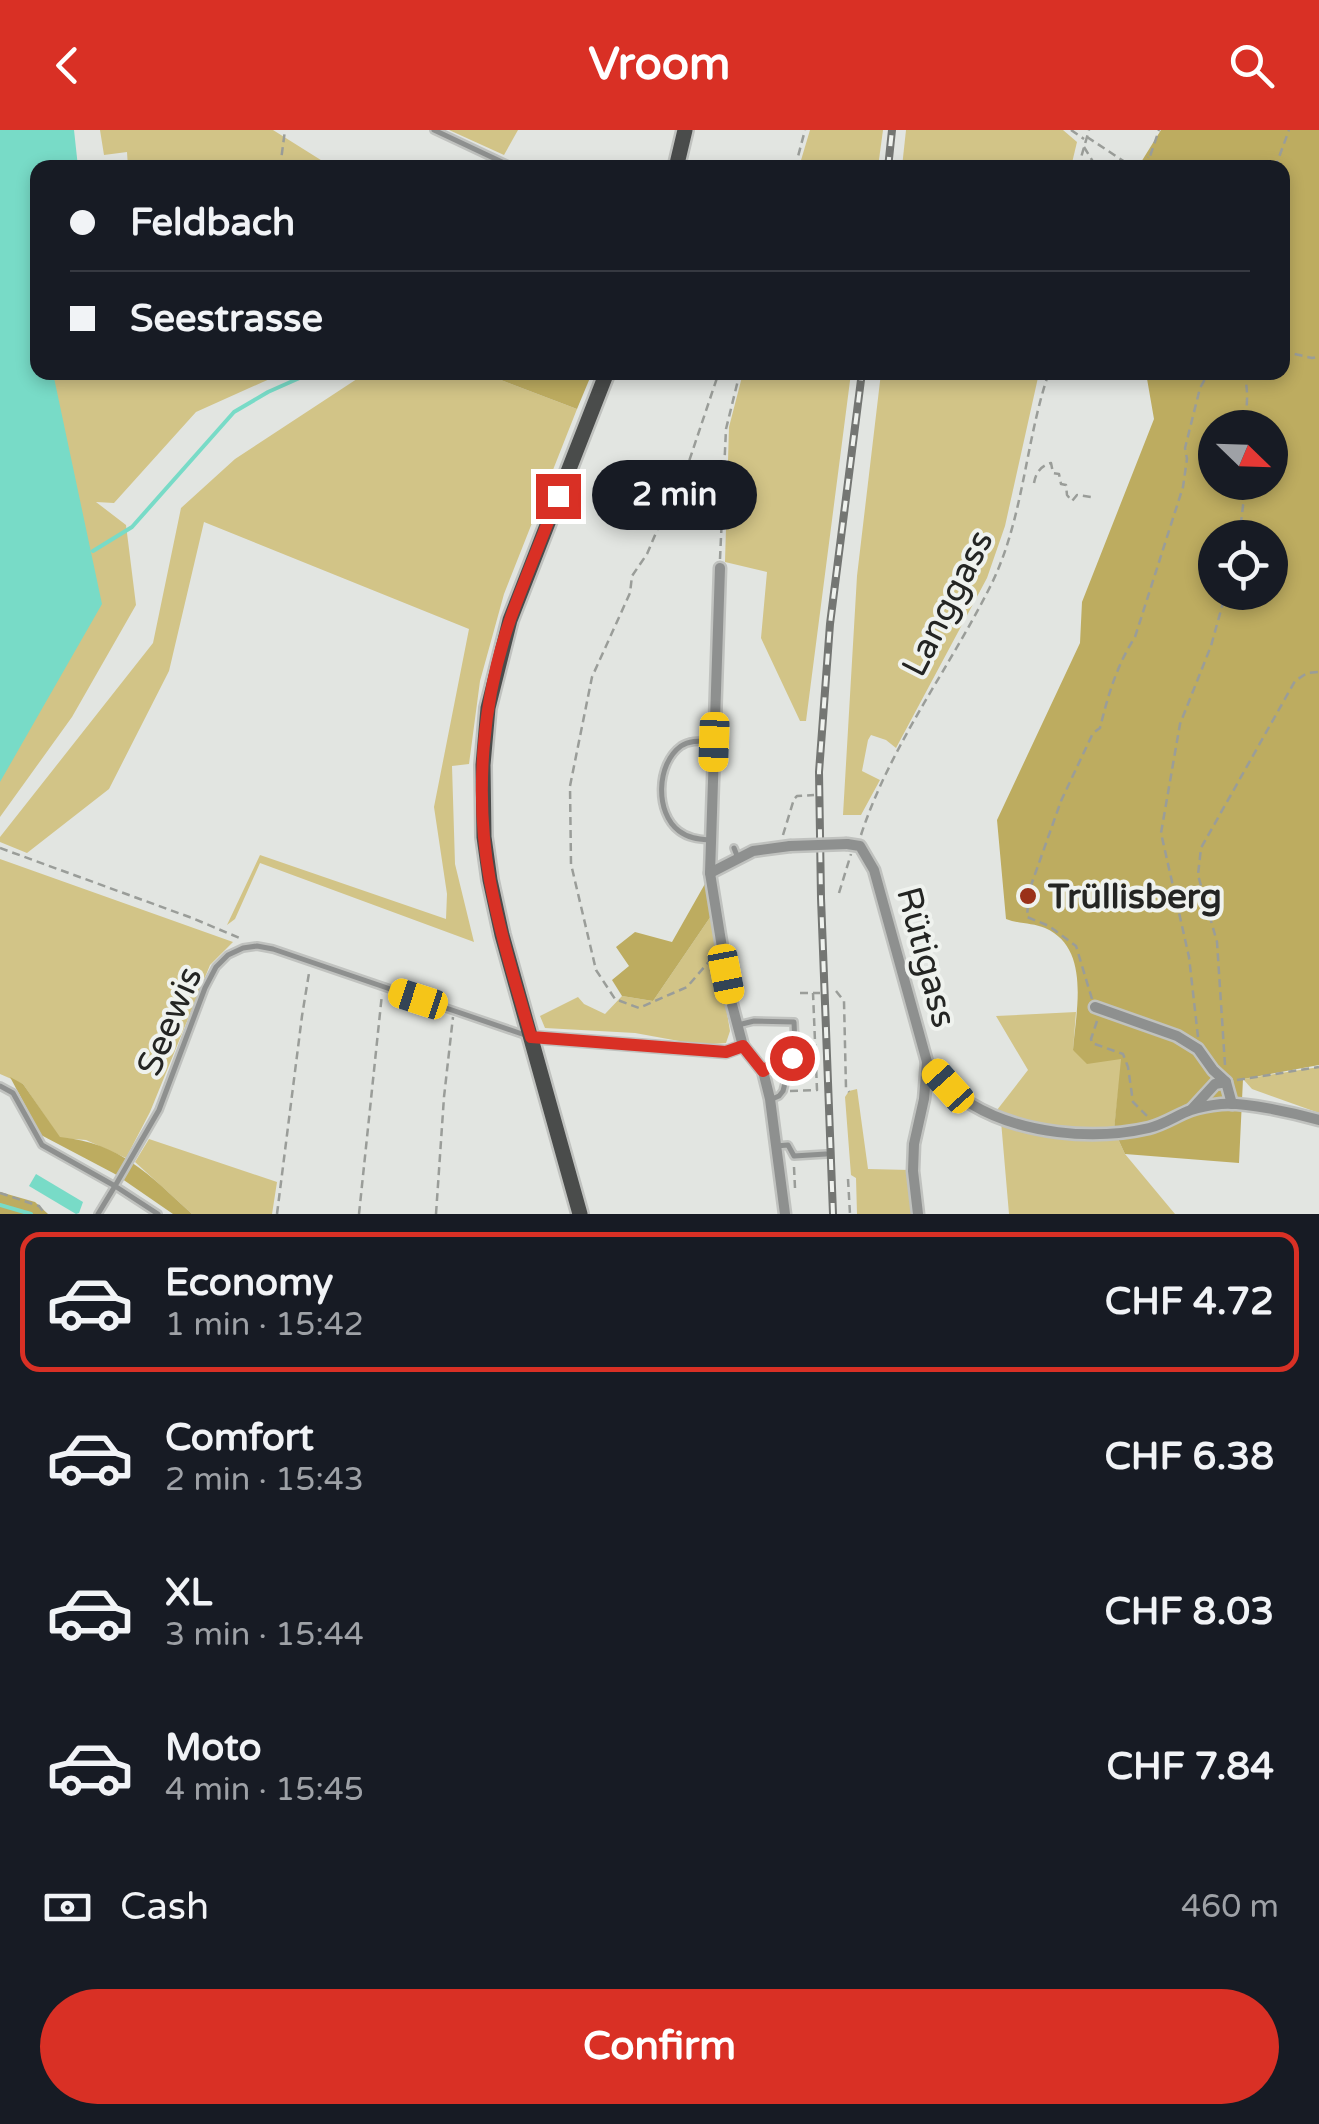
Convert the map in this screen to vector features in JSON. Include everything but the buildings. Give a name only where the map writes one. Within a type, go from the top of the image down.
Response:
[{"type":"main road","points":[[678,160],[685,130]]},
{"type":"main road","points":[[580,1214],[490,880],[484,838],[483,765],[488,708],[510,620],[604,380]]},
{"type":"street","points":[[720,568],[710,872],[722,952],[743,1046],[763,1071],[770,1099],[784,1214]]},
{"type":"street","points":[[710,872],[736,853],[787,842],[853,847]]},
{"type":"street","name":"Rütigass","points":[[853,847],[874,870],[927,1062],[968,1102],[1037,1128],[1102,1134],[1154,1127],[1192,1110],[1232,1104],[1319,1120]]},
{"type":"street","points":[[1095,1007],[1178,1036],[1198,1049],[1226,1082],[1232,1104]]},
{"type":"street","points":[[531,1037],[726,1052],[743,1046]]},
{"type":"street","points":[[918,1214],[914,1144],[927,1062]]},
{"type":"street","points":[[1192,1110],[1215,1084],[1226,1082]]},
{"type":"street","points":[[924,1099],[948,1086]]},
{"type":"lane","points":[[434,130],[499,160]]},
{"type":"lane","points":[[711,840],[692,838],[678,831],[664,808],[662,790],[670,760],[682,746],[695,741],[714,742]]},
{"type":"lane","points":[[257,946],[531,1037]]},
{"type":"lane","name":"Seewis","points":[[98,1214],[159,1110],[210,976],[228,955],[257,946]]},
{"type":"lane","points":[[738,1025],[754,1021],[794,1022],[795,1045],[783,1091],[770,1099]]},
{"type":"lane","points":[[763,1071],[795,1045]]},
{"type":"lane","points":[[0,1086],[13,1093],[42,1145],[158,1214]]},
{"type":"lane","points":[[776,1146],[788,1144],[794,1156],[826,1154]]},
{"type":"path","points":[[281,160],[285,130]]},
{"type":"path","points":[[796,160],[805,130]]},
{"type":"path","points":[[1070,130],[1126,160]]},
{"type":"path","points":[[1080,160],[1089,130]]},
{"type":"path","points":[[1146,160],[1160,130]]},
{"type":"path","points":[[1277,160],[1289,130]]},
{"type":"path","points":[[1084,146],[1092,160]]},
{"type":"path","points":[[1290,353],[1319,357]]},
{"type":"path","points":[[716,954],[688,987],[639,1008],[615,998],[596,970],[571,864],[570,786],[592,677],[630,593],[632,576],[647,554],[664,514],[676,500],[717,380]]},
{"type":"path","points":[[720,568],[724,440],[738,380]]},
{"type":"path","name":"Langgass","points":[[839,894],[853,847],[882,780],[992,583],[1014,527],[1033,426],[1047,380]]},
{"type":"path","points":[[1154,1127],[1133,1102],[1123,1054],[1092,1043],[1098,1017],[1076,946],[1027,916],[1029,891],[1060,802],[1093,733],[1100,728],[1114,678],[1136,637],[1183,486],[1187,459],[1184,448],[1204,380]]},
{"type":"path","points":[[1246,380],[1246,410]]},
{"type":"path","points":[[1034,483],[1044,465],[1052,463],[1053,473],[1059,474],[1072,500],[1077,495],[1091,497]]},
{"type":"path","points":[[1198,1049],[1189,957],[1161,834],[1180,724],[1221,610]]},
{"type":"path","points":[[1319,672],[1307,673],[1295,681],[1201,848],[1198,875],[1217,942],[1226,1082],[1319,1067]]},
{"type":"path","points":[[787,842],[783,830],[794,799],[814,796]]},
{"type":"path","points":[[0,848],[206,923],[257,946]]},
{"type":"path","points":[[277,1214],[311,962]]},
{"type":"path","points":[[359,1214],[383,988]]},
{"type":"path","points":[[836,990],[844,998],[847,1090],[840,1088]]},
{"type":"path","points":[[800,993],[820,994]]},
{"type":"path","points":[[783,1091],[818,1090],[814,993]]},
{"type":"path","points":[[436,1214],[453,1011]]},
{"type":"path","points":[[794,1156],[795,1188]]},
{"type":"path","points":[[848,1179],[850,1214]]},
{"type":"path","points":[[0,1194],[39,1206],[46,1214]]},
{"type":"shaded area","points":[[0,130],[74,130],[77,160],[30,160],[30,380],[54,380],[102,604],[0,782]]},
{"type":"shaded area","points":[[100,130],[273,130],[321,160],[128,160],[127,152],[104,155]]},
{"type":"shaded area","points":[[449,130],[518,130],[504,155]]},
{"type":"shaded area","points":[[810,130],[883,130],[879,160],[801,160]]},
{"type":"shaded area","points":[[906,130],[1063,130],[1077,142],[1073,160],[903,160]]},
{"type":"shaded area","points":[[1161,130],[1319,130],[1319,1065],[1243,1079],[1239,1163],[1125,1154],[1114,1130],[1121,1059],[1087,1064],[1073,1050],[1078,1000],[1075,965],[1069,950],[1060,937],[1045,928],[1006,919],[997,820],[1080,643],[1082,602],[1154,419],[1147,380],[1290,380],[1290,160],[1142,160]]},
{"type":"shaded area","points":[[37,380],[267,380],[196,412],[114,503],[96,502],[126,525],[136,605],[72,717],[0,817],[0,706]]},
{"type":"shaded area","points":[[355,380],[501,380],[577,409],[504,594],[480,681],[469,764],[452,766],[455,864],[474,942],[260,863],[235,919],[227,925],[260,855],[446,919],[447,894],[434,807],[469,629],[204,522],[169,671],[109,789],[27,853],[0,842],[0,837],[153,643],[181,508],[235,459]]},
{"type":"shaded area","points":[[501,380],[589,380],[577,409]]},
{"type":"shaded area","points":[[741,380],[850,380],[806,721],[800,721],[761,638],[767,572],[725,562],[729,427]]},
{"type":"shaded area","points":[[880,380],[1037,380],[1005,526],[987,578],[896,748],[871,735],[862,771],[880,780],[861,815],[843,815],[857,576]]},
{"type":"shaded area","points":[[0,859],[233,942],[210,965],[150,1112],[126,1158],[86,1140],[60,1138],[23,1084],[0,1074]]},
{"type":"shaded area","points":[[706,882],[711,916],[653,1001],[622,996],[612,980],[629,966],[616,947],[635,932],[672,942]]},
{"type":"shaded area","points":[[711,916],[730,1031],[726,1043],[701,1045],[635,1033],[545,1028],[540,1016],[578,997],[605,1014],[622,996],[653,1001]]},
{"type":"shaded area","points":[[1076,1012],[1073,1050],[1122,1059],[1114,1130],[1125,1154],[1175,1214],[1009,1214],[997,1110],[1028,1070],[996,1016]]},
{"type":"shaded area","points":[[1319,1067],[1319,1113],[1252,1089],[1243,1079]]},
{"type":"shaded area","points":[[10,1077],[23,1084],[60,1137],[100,1146],[133,1163],[192,1214],[173,1214],[115,1174],[41,1135]]},
{"type":"shaded area","points":[[857,1089],[868,1169],[910,1170],[914,1214],[857,1214],[845,1097]]},
{"type":"shaded area","points":[[149,1139],[277,1182],[272,1214],[192,1214],[135,1162]]},
{"type":"shaded area","points":[[36,1174],[83,1202],[79,1213],[29,1186]]},
{"type":"shaded area","points":[[0,1192],[35,1202],[48,1214],[0,1214]]},
{"type":"waterway","points":[[93,551],[132,527],[234,412],[295,380]]},
{"type":"waterway","points":[[0,1205],[31,1214]]},
{"type":"railway","points":[[889,160],[892,130]]},
{"type":"railway","points":[[833,1214],[819,772],[830,624],[861,380]]},
{"type":"place","name":"Trüllisberg","points":[[1028,896]]},
{"type":"route","points":[[558,496],[510,620],[497,666],[488,708],[483,765],[484,838],[490,880],[531,1037],[726,1052],[743,1046],[763,1071],[795,1045],[792,1058]]}]
